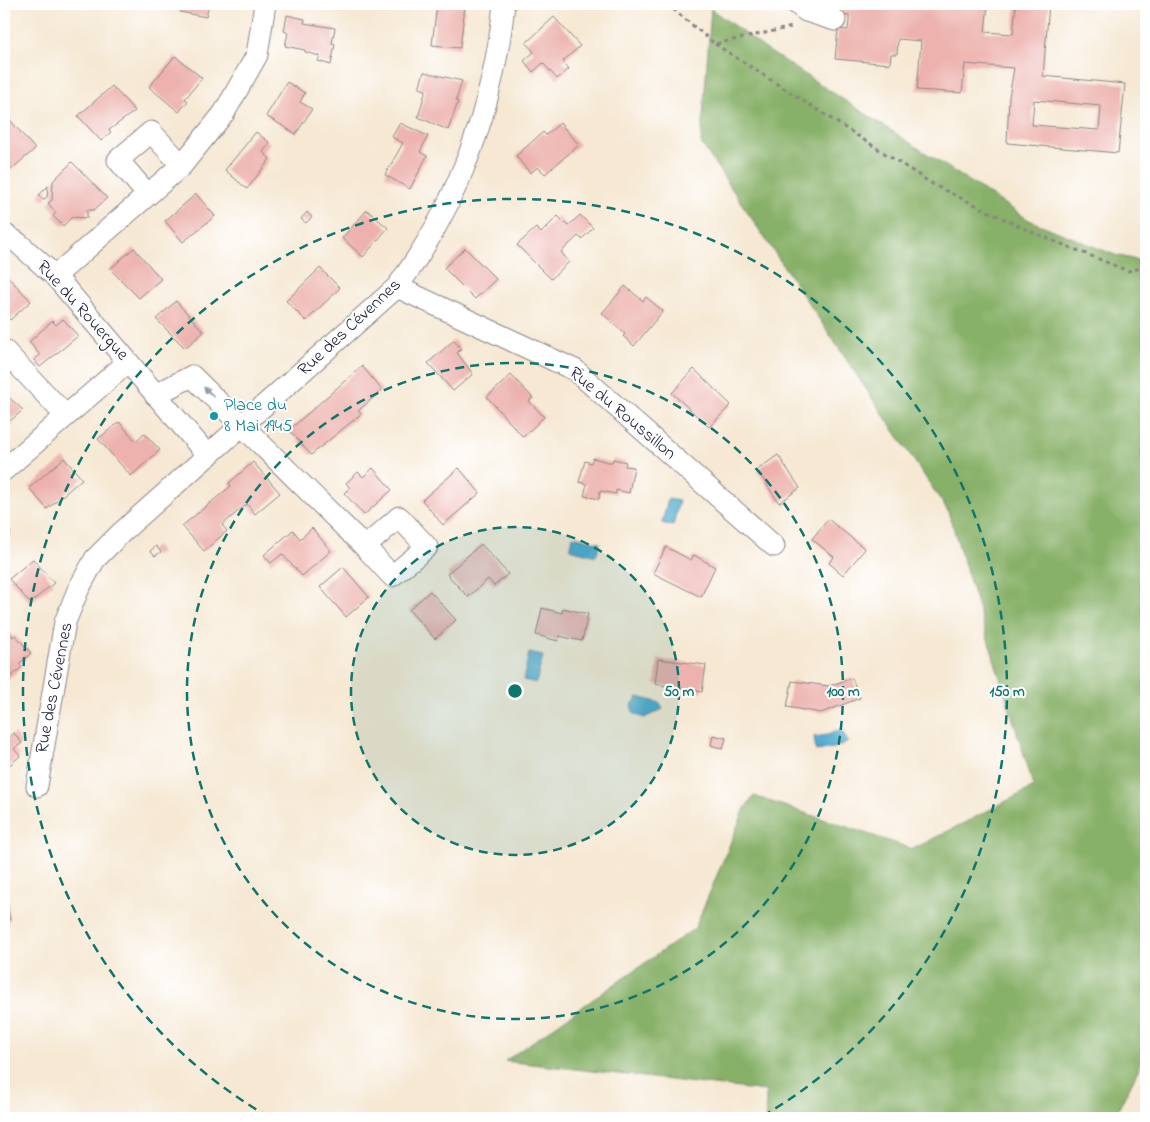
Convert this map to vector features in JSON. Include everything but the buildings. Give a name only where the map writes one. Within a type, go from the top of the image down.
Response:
[{"type":"street","points":[[55,276],[182,165],[224,113],[257,55],[265,4]]},
{"type":"street","name":"Rue des Cévennes","points":[[37,786],[65,622],[78,590],[96,560],[122,532],[244,426],[397,287],[422,253],[444,215],[478,133],[495,64],[504,4]]},
{"type":"street","points":[[802,8],[835,20]]},
{"type":"street","points":[[148,194],[118,160],[151,132],[182,165]]},
{"type":"street","name":"Rue du Rouergue","points":[[4,234],[18,243],[55,276],[154,395],[208,456]]},
{"type":"street","name":"Rue du Roussillon","points":[[397,287],[575,370],[774,546]]},
{"type":"street","points":[[4,350],[66,416]]},
{"type":"street","points":[[4,470],[128,362]]},
{"type":"street","points":[[154,395],[192,376],[366,547]]},
{"type":"path","points":[[667,4],[715,44],[934,185],[1027,230],[1128,271],[1146,267]]},
{"type":"path","points":[[715,44],[796,26],[802,8]]},
{"type":"green space","points":[[711,9],[767,50],[1029,220],[1115,255],[1146,262],[1146,1054],[1114,1118],[766,1118],[766,1091],[505,1061],[695,928],[745,808],[754,796],[913,849],[1034,787],[948,511],[701,143]]},
{"type":"water","points":[[668,499],[679,501],[673,526],[662,523]]},
{"type":"water","points":[[573,536],[600,543],[596,556],[570,549]]},
{"type":"water","points":[[529,653],[543,656],[536,683],[523,680]]},
{"type":"water","points":[[638,697],[660,703],[663,709],[644,718],[634,714],[631,706]]},
{"type":"water","points":[[841,729],[848,742],[834,748],[816,751],[814,737],[828,735]]},
{"type":"place","name":"Place du 8 Mai 1945","points":[[214,416]]}]
